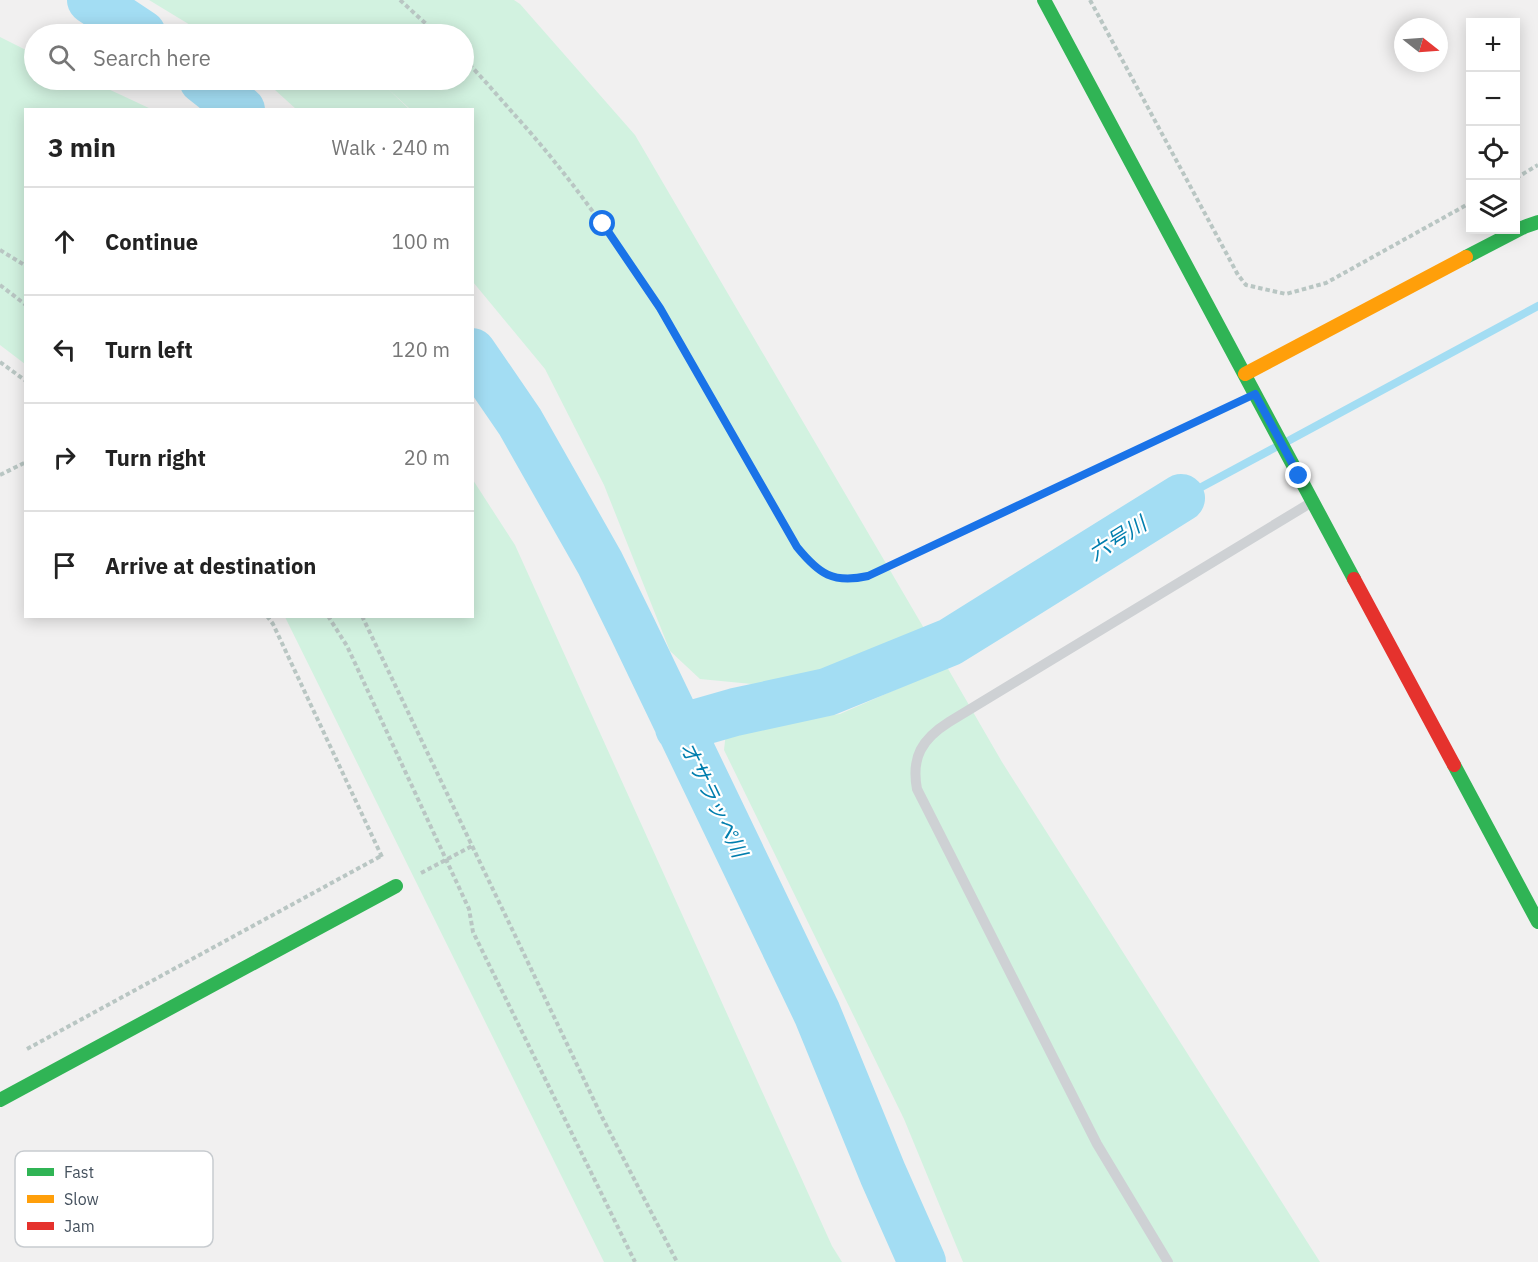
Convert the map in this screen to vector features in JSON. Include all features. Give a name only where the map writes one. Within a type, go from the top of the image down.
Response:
[{"type":"street","points":[[1044,0],[1538,922]]},
{"type":"street","points":[[1245,374],[1524,227],[1538,222]]},
{"type":"street","points":[[0,1100],[396,886]]},
{"type":"lane","points":[[1168,1262],[1097,1144],[917,789],[914,775],[917,756],[934,732],[949,722],[1312,502]]},
{"type":"path","points":[[400,0],[426,24]]},
{"type":"path","points":[[1090,0],[1233,265],[1246,285],[1286,294],[1326,283],[1466,205]]},
{"type":"path","points":[[474,70],[544,147],[603,224],[660,308],[797,547],[812,565],[827,576],[852,580],[868,576],[1255,394]]},
{"type":"path","points":[[1520,175],[1538,165]]},
{"type":"path","points":[[0,250],[24,265]]},
{"type":"path","points":[[0,285],[24,303]]},
{"type":"path","points":[[0,362],[24,380]]},
{"type":"path","points":[[0,475],[24,463]]},
{"type":"path","points":[[268,618],[396,886],[472,846]]},
{"type":"path","points":[[329,618],[347,646],[469,909],[473,932],[634,1262]]},
{"type":"path","points":[[363,618],[602,1117],[677,1262]]},
{"type":"path","points":[[21,1053],[381,856]]},
{"type":"green space","points":[[149,0],[514,0],[520,4],[635,135],[925,630],[822,677],[752,684],[700,679],[670,651],[604,485],[545,369],[474,283],[474,108],[409,108],[389,90],[474,90],[474,24],[189,24]]},
{"type":"green space","points":[[0,37],[24,49],[24,90],[110,90],[149,108],[24,108],[24,363],[0,345]]},
{"type":"green space","points":[[275,90],[389,90],[408,108],[295,108]]},
{"type":"green space","points":[[474,482],[515,545],[832,1246],[842,1262],[604,1262],[285,618],[474,618]]},
{"type":"green space","points":[[947,667],[1002,762],[1320,1262],[963,1262],[904,1119],[724,750],[726,732],[840,714]]},
{"type":"waterway","name":"オサラッペ川","points":[[91,0],[127,24]]},
{"type":"waterway","name":"オサラッペ川","points":[[216,90],[238,108]]},
{"type":"waterway","name":"六号川","points":[[1288,441],[1538,306]]},
{"type":"waterway","name":"オサラッペ川","points":[[474,355],[520,422],[600,563],[817,1013],[922,1262]]},
{"type":"waterway","name":"六号川","points":[[1181,498],[1276,447]]},
{"type":"waterway","name":"六号川","points":[[679,728],[735,712],[827,692],[950,642],[1181,498]]},
{"type":"traffic: fast","points":[[1044,0],[1354,579]]},
{"type":"traffic: fast","points":[[1466,257],[1538,222]]},
{"type":"traffic: fast","points":[[1454,765],[1538,922]]},
{"type":"traffic: fast","points":[[0,1100],[396,886]]},
{"type":"traffic: slow","points":[[1245,374],[1466,257]]},
{"type":"traffic: jam","points":[[1354,579],[1454,765]]},
{"type":"route","points":[[603,224],[660,308],[797,547],[812,565],[827,576],[852,580],[868,576],[1255,394],[1299,476]]}]
